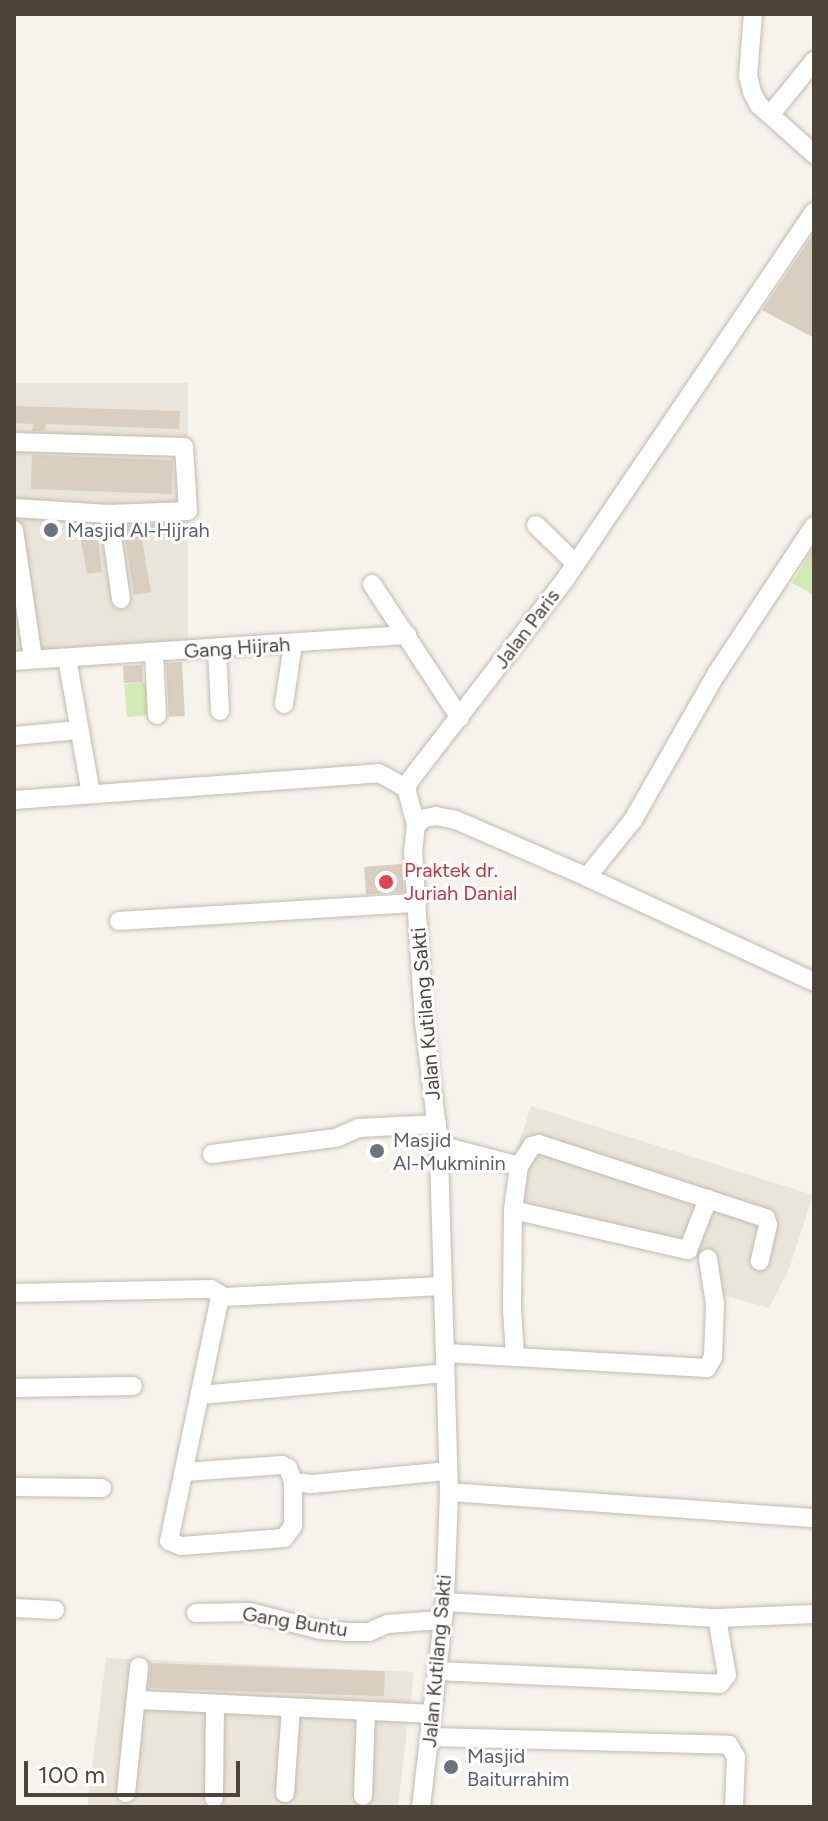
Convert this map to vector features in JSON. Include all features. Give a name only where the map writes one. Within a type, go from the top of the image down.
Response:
[{"type":"street","points":[[753,14],[748,76],[759,105],[813,151]]},
{"type":"street","points":[[770,115],[814,61]]},
{"type":"street","name":"Jalan Paris","points":[[406,788],[575,563],[814,212]]},
{"type":"street","points":[[14,442],[186,448],[187,513],[109,514],[14,508]]},
{"type":"street","points":[[109,514],[121,599]]},
{"type":"street","points":[[536,525],[575,563]]},
{"type":"street","points":[[587,877],[633,820],[717,673],[814,526]]},
{"type":"street","points":[[14,530],[17,570],[33,658]]},
{"type":"street","points":[[372,584],[460,718]]},
{"type":"street","name":"Gang Hijrah","points":[[14,661],[407,635]]},
{"type":"street","points":[[284,704],[293,644]]},
{"type":"street","points":[[217,649],[220,711]]},
{"type":"street","points":[[154,654],[157,715]]},
{"type":"street","points":[[67,658],[91,794]]},
{"type":"street","points":[[14,736],[79,730]]},
{"type":"street","points":[[14,800],[379,773],[406,788],[416,825],[425,818],[436,816],[456,820],[814,982]]},
{"type":"street","name":"Jalan Kutilang Sakti","points":[[416,825],[413,853],[424,1021],[439,1145],[449,1492],[443,1611],[421,1807]]},
{"type":"street","points":[[119,921],[416,903]]},
{"type":"street","points":[[212,1154],[336,1138],[358,1128],[437,1124]]},
{"type":"street","points":[[515,1355],[513,1210],[519,1166],[532,1146],[539,1144],[766,1218],[768,1225],[760,1261]]},
{"type":"street","points":[[439,1145],[519,1166]]},
{"type":"street","points":[[513,1210],[688,1250],[708,1199]]},
{"type":"street","points":[[446,1353],[707,1368],[713,1357],[715,1304],[708,1259]]},
{"type":"street","points":[[14,1293],[211,1289],[224,1297],[443,1286]]},
{"type":"street","points":[[185,1472],[282,1465],[288,1468],[293,1482],[293,1526],[284,1538],[181,1546],[174,1545],[168,1536],[185,1472],[214,1311],[224,1297]]},
{"type":"street","points":[[200,1395],[445,1373]]},
{"type":"street","points":[[14,1388],[133,1386]]},
{"type":"street","points":[[293,1482],[312,1484],[448,1471]]},
{"type":"street","points":[[14,1487],[102,1488]]},
{"type":"street","points":[[449,1492],[814,1518]]},
{"type":"street","points":[[14,1608],[55,1610]]},
{"type":"street","name":"Gang Buntu","points":[[196,1613],[250,1612],[320,1630],[346,1632],[369,1632],[387,1624],[443,1611],[717,1618],[814,1614]]},
{"type":"street","points":[[437,1671],[720,1684],[727,1675],[717,1618]]},
{"type":"street","points":[[126,1793],[139,1667]]},
{"type":"street","points":[[138,1700],[431,1714]]},
{"type":"street","points":[[214,1798],[215,1705]]},
{"type":"street","points":[[285,1793],[291,1707]]},
{"type":"street","points":[[363,1796],[366,1711]]},
{"type":"street","points":[[431,1737],[729,1745],[736,1757],[734,1807]]},
{"type":"shaded area","points":[[14,383],[188,383],[188,649],[14,649]]},
{"type":"shaded area","points":[[531,1106],[813,1195],[789,1269],[769,1308],[711,1292],[712,1254],[511,1204],[513,1162]]},
{"type":"shaded area","points":[[106,1658],[414,1672],[398,1807],[87,1807]]},
{"type":"green space","points":[[814,548],[814,595],[792,583]]},
{"type":"green space","points":[[147,682],[150,715],[127,717],[124,684]]},
{"type":"building","points":[[814,233],[814,338],[762,310]]},
{"type":"building","points":[[14,406],[180,411],[179,429],[46,424],[45,431],[32,431],[33,424],[14,423]]},
{"type":"building","points":[[32,455],[173,460],[172,494],[31,489]]},
{"type":"building","points":[[78,524],[96,525],[102,572],[87,574]]},
{"type":"building","points":[[172,524],[171,534],[141,534],[151,592],[134,595],[123,525]]},
{"type":"building","points":[[182,662],[185,716],[169,717],[166,663]]},
{"type":"building","points":[[142,665],[143,682],[124,683],[123,666]]},
{"type":"building","name":"Praktek dr. Juriah Danial","points":[[402,864],[404,892],[366,895],[364,867]]},
{"type":"building","points":[[150,1663],[385,1671],[384,1696],[149,1688]]},
{"type":"place","name":"Masjid Al-Hijrah","points":[[51,530]]},
{"type":"place","name":"Praktek dr. Juriah Danial","points":[[386,882]]},
{"type":"place","name":"Masjid Al-Mukminin","points":[[377,1151]]},
{"type":"place","name":"Masjid Baiturrahim","points":[[451,1767]]}]
